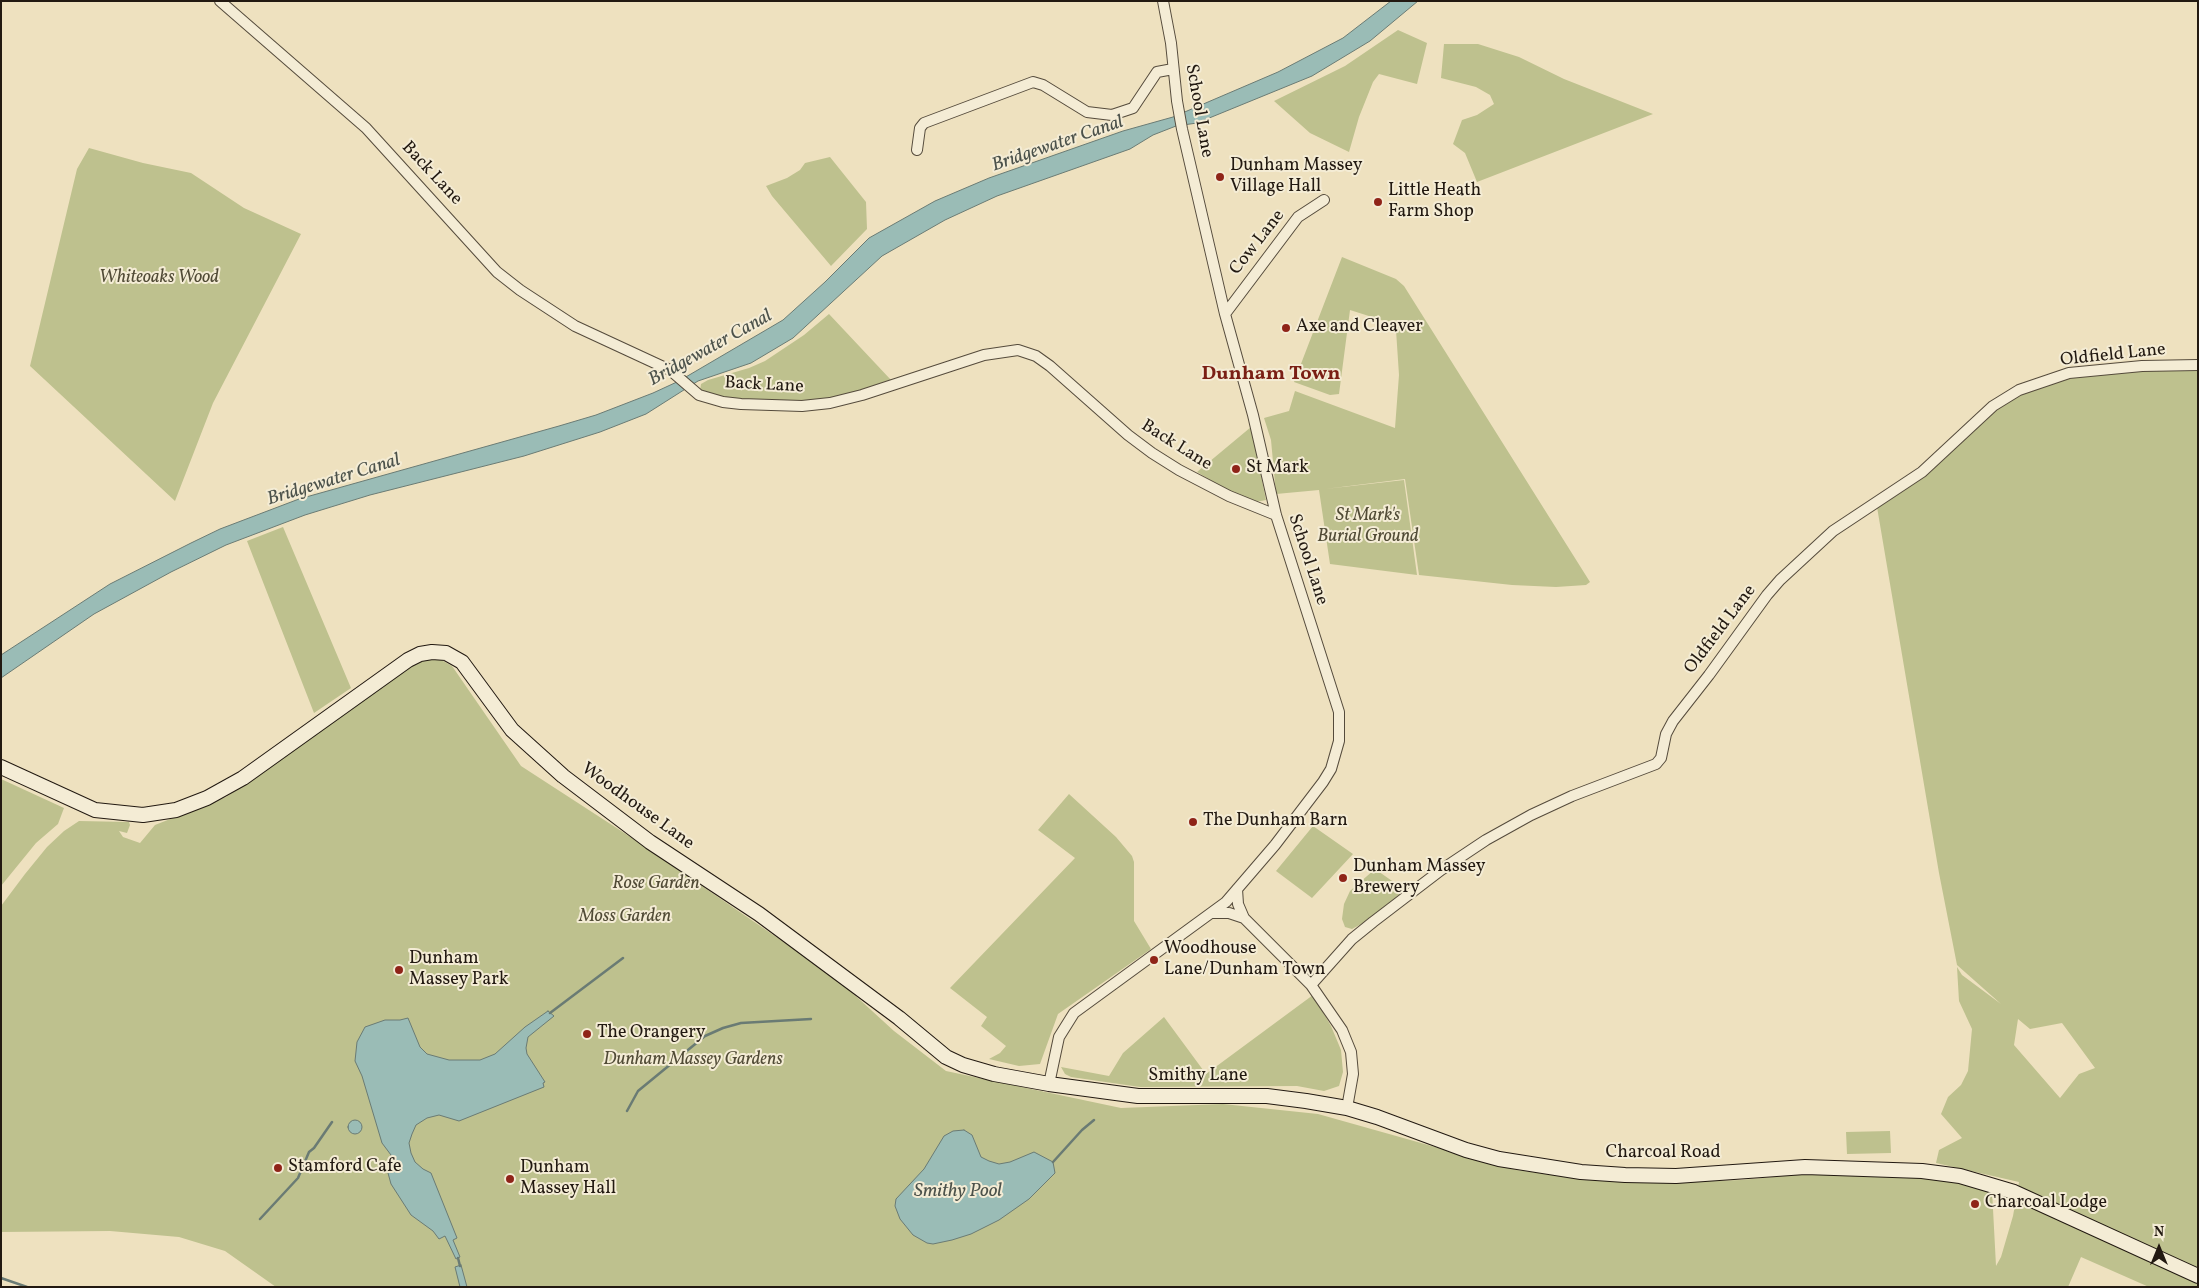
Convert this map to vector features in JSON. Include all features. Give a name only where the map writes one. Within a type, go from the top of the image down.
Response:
[{"type":"main road","name":"Woodhouse Lane","points":[[1,767],[95,810],[143,815],[176,810],[207,798],[243,778],[408,660],[420,654],[432,652],[446,653],[462,662],[512,730],[563,776],[650,842],[766,919],[899,1018],[946,1057],[963,1065],[994,1074],[1049,1084]]},
{"type":"main road","name":"Smithy Lane","points":[[1049,1084],[1138,1096],[1267,1096],[1347,1108]]},
{"type":"main road","name":"Charcoal Road","points":[[1347,1108],[1499,1160],[1581,1172],[1676,1176],[1805,1167],[1922,1171],[1960,1176],[2014,1192],[2198,1276]]},
{"type":"street","name":"Back Lane","points":[[220,1],[366,128],[497,272],[520,290],[576,326],[674,372],[691,390],[708,398],[740,404],[802,406],[830,403],[862,395],[984,355],[1018,350],[1036,356],[1050,366],[1128,435],[1172,466],[1229,496],[1276,515]]},
{"type":"street","name":"School Lane","points":[[1163,1],[1171,43],[1178,109],[1225,314],[1276,515],[1339,712],[1340,741],[1331,769],[1323,782],[1275,845],[1237,890],[1213,913]]},
{"type":"street","points":[[917,150],[920,128],[924,122],[1033,82],[1043,85],[1088,112],[1112,115],[1133,108],[1157,72],[1174,69]]},
{"type":"street","name":"Cow Lane","points":[[1225,314],[1298,217],[1324,200]]},
{"type":"street","name":"Oldfield Lane","points":[[1311,985],[1352,939],[1441,870],[1486,840],[1531,815],[1572,796],[1656,764],[1661,758],[1669,727],[1761,602],[1780,580],[1833,531],[1922,472],[1993,406],[2019,390],[2069,373],[2142,366],[2198,364]]},
{"type":"street","points":[[1237,890],[1238,904],[1244,918],[1311,985],[1342,1030],[1351,1052],[1353,1074],[1347,1108]]},
{"type":"street","points":[[1049,1084],[1059,1037],[1074,1014],[1213,913],[1229,913],[1244,918]]},
{"type":"green space","points":[[1398,30],[1427,43],[1417,84],[1379,74],[1373,82],[1359,117],[1349,152],[1310,133],[1274,101],[1345,66]]},
{"type":"green space","points":[[1444,44],[1478,44],[1519,57],[1564,79],[1653,114],[1477,182],[1465,153],[1453,144],[1462,120],[1477,115],[1494,104],[1490,95],[1476,87],[1441,78]]},
{"type":"green space","name":"Whiteoaks Wood","points":[[89,148],[143,163],[191,173],[244,208],[301,234],[213,403],[175,501],[30,366],[77,169]]},
{"type":"green space","points":[[830,157],[866,202],[867,229],[831,266],[772,196],[766,186],[787,178],[800,170],[805,163]]},
{"type":"green space","name":"St Mark's Burial Ground","points":[[1342,257],[1396,279],[1404,286],[1590,582],[1586,585],[1556,587],[1512,585],[1419,575],[1405,479],[1325,489],[1404,480],[1417,575],[1330,564],[1319,490],[1276,494],[1271,440],[1264,418],[1289,411],[1295,391],[1395,428],[1399,375],[1394,324],[1350,310],[1339,394],[1330,395],[1294,382]]},
{"type":"green space","points":[[829,314],[891,380],[841,396],[804,401],[743,399],[723,397],[700,391],[701,384],[708,380],[749,368],[765,361],[804,335]]},
{"type":"green space","name":"Dunham Massey Park","points":[[2146,369],[2198,369],[2198,1287],[2149,1287],[2081,1257],[2068,1287],[276,1287],[225,1251],[179,1237],[110,1231],[1,1232],[1,906],[25,874],[47,847],[64,831],[79,821],[129,822],[130,825],[127,833],[119,831],[123,837],[140,843],[155,825],[226,797],[354,708],[390,676],[415,662],[438,658],[452,666],[521,766],[632,838],[836,978],[894,1031],[946,1071],[1121,1108],[1223,1104],[1318,1114],[1517,1170],[1588,1180],[1649,1183],[1741,1180],[1806,1174],[1951,1181],[1992,1190],[1996,1266],[2001,1257],[2013,1216],[2019,1182],[1936,1163],[1939,1150],[1962,1138],[1941,1114],[1948,1097],[1961,1085],[1968,1071],[1972,1029],[1959,1001],[1957,967],[1962,975],[2001,1004],[1957,965],[1939,873],[1877,507],[1923,476],[1994,411],[2018,394],[2050,383],[2073,378]],"holes":[[[2018,1019],[2030,1029],[2062,1023],[2095,1068],[2079,1074],[2060,1098],[2014,1045]]]},
{"type":"green space","points":[[1251,427],[1266,500],[1256,502],[1230,492],[1197,472]]},
{"type":"green space","points":[[283,527],[351,688],[314,713],[247,541]]},
{"type":"green space","points":[[1,779],[64,808],[58,824],[36,843],[1,886]]},
{"type":"green space","points":[[1069,794],[1116,837],[1132,856],[1134,862],[1134,921],[1151,949],[1058,1014],[1040,1064],[1019,1066],[989,1059],[1000,1053],[1006,1046],[981,1026],[987,1017],[950,988],[1075,858],[1038,830]]},
{"type":"green space","points":[[1313,826],[1353,854],[1312,898],[1276,871]]},
{"type":"green space","points":[[1375,869],[1405,890],[1365,922],[1352,929],[1345,927],[1342,919],[1344,904],[1350,891]]},
{"type":"green space","points":[[1313,995],[1331,1026],[1341,1050],[1343,1072],[1339,1086],[1324,1091],[1297,1086],[1140,1087],[1071,1077],[1065,1074],[1061,1067],[1109,1076],[1123,1053],[1164,1017],[1206,1074]]},
{"type":"green space","points":[[1890,1131],[1891,1153],[1847,1154],[1846,1132]]},
{"type":"water","points":[[1391,1],[1418,1],[1370,41],[1312,76],[1197,123],[1176,126],[1153,135],[1130,149],[997,196],[945,220],[882,256],[793,338],[751,363],[698,381],[646,414],[600,432],[524,456],[370,495],[305,515],[226,545],[171,572],[94,614],[1,678],[1,655],[110,584],[191,543],[220,529],[299,499],[596,415],[653,393],[679,381],[783,320],[869,238],[935,201],[989,178],[1123,131],[1173,117],[1278,72],[1343,38]]},
{"type":"water","points":[[548,1011],[554,1016],[528,1037],[526,1048],[527,1054],[545,1082],[543,1083],[544,1087],[459,1121],[439,1115],[427,1118],[416,1125],[412,1134],[409,1143],[411,1153],[415,1162],[431,1173],[457,1238],[453,1240],[460,1257],[456,1259],[445,1236],[439,1239],[433,1231],[411,1215],[391,1184],[388,1173],[391,1155],[382,1143],[362,1076],[355,1061],[357,1042],[365,1027],[385,1020],[408,1018],[420,1047],[427,1054],[449,1060],[480,1060],[495,1054],[525,1027]]},
{"type":"water","points":[[355,1120],[360,1122],[362,1127],[360,1132],[355,1134],[350,1132],[348,1127],[350,1122]]},
{"type":"water","name":"Smithy Pool","points":[[964,1130],[972,1135],[981,1157],[989,1161],[999,1164],[1010,1162],[1034,1152],[1053,1162],[1055,1173],[1029,1199],[999,1220],[971,1234],[933,1244],[927,1243],[913,1235],[900,1219],[895,1206],[896,1199],[924,1169],[944,1136],[953,1131]]},
{"type":"water","points":[[461,1265],[467,1287],[460,1287],[455,1267]]},
{"type":"waterway","points":[[550,1013],[623,958]]},
{"type":"waterway","points":[[627,1111],[638,1091],[705,1036],[741,1023],[811,1019]]},
{"type":"waterway","points":[[1053,1162],[1082,1130],[1094,1120]]},
{"type":"waterway","points":[[260,1219],[298,1178],[309,1152],[314,1148],[332,1122]]},
{"type":"waterway","points":[[458,1258],[460,1266]]},
{"type":"waterway","points":[[1,1278],[27,1287]]},
{"type":"place","name":"Dunham Massey Village Hall","points":[[1220,177]]},
{"type":"place","name":"Little Heath Farm Shop","points":[[1378,202]]},
{"type":"place","name":"Axe and Cleaver","points":[[1286,328]]},
{"type":"place","name":"St Mark","points":[[1236,469]]},
{"type":"place","name":"The Dunham Barn","points":[[1193,822]]},
{"type":"place","name":"Dunham Massey Brewery","points":[[1343,878]]},
{"type":"place","name":"Woodhouse Lane/Dunham Town","points":[[1154,960]]},
{"type":"place","name":"Dunham Massey Park","points":[[399,970]]},
{"type":"place","name":"The Orangery","points":[[587,1034]]},
{"type":"place","name":"Stamford Cafe","points":[[278,1168]]},
{"type":"place","name":"Dunham Massey Hall","points":[[510,1179]]},
{"type":"place","name":"Charcoal Lodge","points":[[1975,1204]]},
{"type":"district","name":"Dunham Town","points":[[1271,375]]},
{"type":"water label","name":"Bridgewater Canal","points":[[1058,145]]},
{"type":"water label","name":"Bridgewater Canal","points":[[711,349]]},
{"type":"water label","name":"Bridgewater Canal","points":[[334,481]]},
{"type":"park label","name":"Rose Garden","points":[[656,885]]},
{"type":"park label","name":"Moss Garden","points":[[625,918]]},
{"type":"park label","name":"Dunham Massey Gardens","points":[[693,1061]]}]
